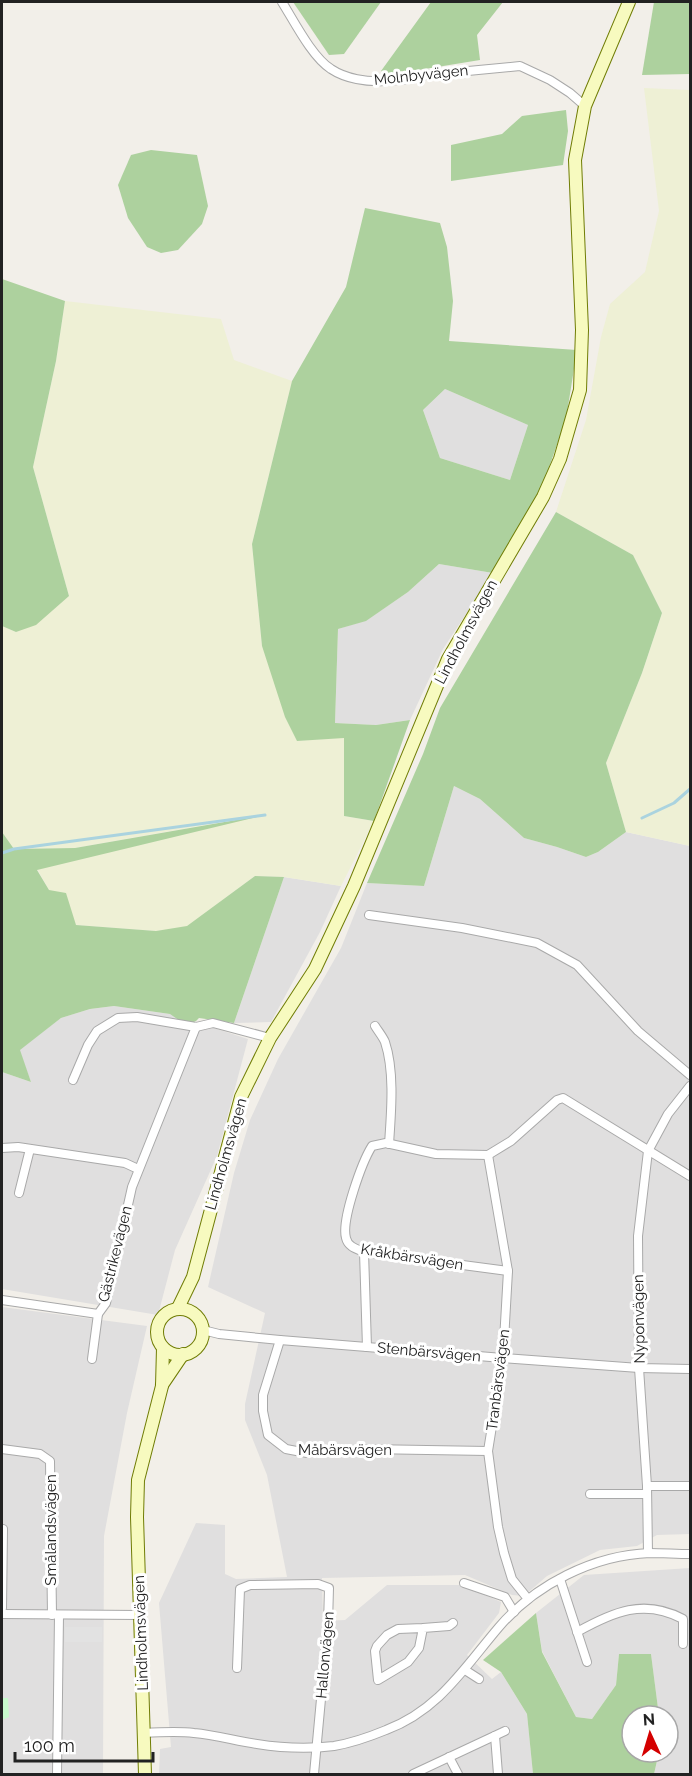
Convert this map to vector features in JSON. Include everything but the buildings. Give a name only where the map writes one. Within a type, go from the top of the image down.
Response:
[{"type":"main road","name":"Lindholmsvägen","points":[[145,1774],[137,1517],[138,1480],[162,1386],[163,1347],[157,1333],[159,1321],[167,1312],[178,1308],[193,1277],[241,1096],[270,1038],[315,969],[354,886],[448,658],[543,497],[560,459],[580,390],[582,330],[575,160],[585,106],[629,2]]},
{"type":"main road","name":"Lindholmsvägen","points":[[162,1386],[183,1354],[193,1351],[202,1334],[201,1322],[194,1313],[193,1277]]},
{"type":"main road","points":[[178,1308],[194,1313]]},
{"type":"main road","points":[[163,1347],[172,1353],[183,1354]]},
{"type":"street","name":"Molnbyvägen","points":[[282,2],[311,48],[330,69],[356,79],[381,81],[415,79],[426,75],[510,65],[520,66],[557,84],[585,106]]},
{"type":"street","points":[[369,915],[462,928],[537,943],[578,964],[638,1031],[690,1075]]},
{"type":"street","points":[[73,1080],[88,1045],[97,1031],[118,1018],[137,1017],[196,1027],[213,1023],[270,1038]]},
{"type":"street","points":[[375,1026],[385,1042],[388,1060],[392,1099],[389,1144],[436,1154],[488,1155],[511,1142],[557,1100],[563,1098],[690,1176]]},
{"type":"street","name":"Gästrikevägen","points":[[2,1300],[98,1314],[106,1303],[132,1187],[196,1027]]},
{"type":"street","points":[[648,1151],[668,1114],[690,1086]]},
{"type":"street","name":"Kråkbärsvägen","points":[[389,1144],[372,1146],[365,1157],[346,1220],[346,1240],[352,1247],[364,1252],[508,1271]]},
{"type":"street","points":[[2,1148],[18,1147],[125,1163],[138,1169]]},
{"type":"street","points":[[19,1193],[30,1149]]},
{"type":"street","name":"Nyponvägen","points":[[648,1151],[638,1236],[639,1368],[647,1490],[648,1553]]},
{"type":"street","name":"Tranbärsvägen","points":[[488,1155],[508,1271],[503,1358],[488,1451],[498,1527],[504,1553],[512,1579],[528,1599]]},
{"type":"street","points":[[364,1252],[367,1347]]},
{"type":"street","points":[[92,1359],[98,1314]]},
{"type":"street","name":"Stenbärsvägen","points":[[202,1334],[639,1368],[690,1369]]},
{"type":"street","name":"Måbärsvägen","points":[[280,1340],[263,1395],[263,1411],[268,1435],[286,1449],[307,1453],[366,1449],[488,1451]]},
{"type":"street","name":"Smålandsvägen","points":[[2,1449],[40,1454],[50,1461],[56,1615]]},
{"type":"street","points":[[590,1494],[690,1486]]},
{"type":"street","points":[[2,1608],[3,1529]]},
{"type":"street","points":[[144,1733],[195,1733],[256,1744],[317,1747],[351,1742],[399,1724],[418,1714],[442,1695],[514,1612],[528,1599],[560,1579],[599,1562],[648,1553],[690,1554]]},
{"type":"street","points":[[560,1579],[587,1662]]},
{"type":"street","points":[[464,1583],[505,1597],[514,1612]]},
{"type":"street","name":"Hallonvägen","points":[[237,1668],[240,1589],[250,1586],[318,1584],[329,1588],[317,1747]]},
{"type":"street","points":[[577,1632],[603,1618],[634,1609],[657,1609],[687,1618],[683,1644]]},
{"type":"street","points":[[2,1614],[141,1615]]},
{"type":"street","points":[[56,1615],[57,1774]]},
{"type":"street","points":[[423,1628],[418,1648],[408,1662],[378,1680],[375,1651],[387,1635],[398,1629],[449,1626],[453,1623]]},
{"type":"street","points":[[465,1670],[479,1679]]},
{"type":"street","points":[[413,1774],[505,1731]]},
{"type":"street","points":[[495,1736],[498,1774]]},
{"type":"street","points":[[314,1774],[317,1747]]},
{"type":"street","points":[[449,1757],[458,1774]]},
{"type":"shaded area","points":[[445,389],[528,425],[510,480],[440,458],[423,410]]},
{"type":"shaded area","points":[[439,564],[493,573],[443,649],[410,720],[376,725],[335,723],[338,629],[367,620],[408,592]]},
{"type":"shaded area","points":[[454,786],[480,799],[524,838],[586,857],[598,852],[626,832],[690,846],[690,1534],[657,1535],[637,1546],[600,1550],[547,1576],[524,1596],[512,1595],[465,1575],[322,1578],[323,1621],[345,1620],[387,1585],[462,1585],[501,1602],[499,1613],[467,1655],[492,1679],[501,1672],[527,1714],[533,1774],[159,1774],[160,1749],[171,1747],[159,1603],[196,1523],[225,1525],[225,1574],[236,1579],[287,1577],[267,1475],[245,1420],[245,1404],[265,1313],[208,1287],[234,1173],[250,1120],[278,1059],[341,948],[367,883],[424,886]]},
{"type":"shaded area","points":[[284,877],[341,886],[320,932],[271,1022],[234,1023]]},
{"type":"shaded area","points":[[114,1006],[170,1014],[248,1039],[217,1156],[175,1250],[158,1315],[2,1289],[2,1072],[31,1082],[19,1050],[61,1018],[90,1009]]},
{"type":"shaded area","points":[[2,1307],[147,1326],[127,1413],[104,1536],[103,1774],[2,1774]]},
{"type":"shaded area","points":[[690,1568],[690,1774],[654,1774],[656,1764],[680,1764],[680,1704],[657,1704],[651,1654],[619,1654],[616,1685],[592,1719],[576,1717],[542,1651],[536,1613],[584,1575]]},
{"type":"shaded area","points":[[65,1627],[102,1627],[102,1642],[65,1642]]},
{"type":"green space","points":[[293,2],[381,2],[344,54],[329,55]]},
{"type":"green space","points":[[431,2],[503,2],[477,35],[480,60],[388,75],[381,71]]},
{"type":"green space","points":[[654,2],[690,2],[690,74],[642,75]]},
{"type":"green space","points":[[644,88],[690,90],[690,846],[626,832],[606,763],[642,673],[662,613],[633,555],[556,512],[586,420],[601,337],[610,304],[645,272],[659,211]]},
{"type":"green space","points":[[566,110],[568,131],[563,165],[451,181],[451,145],[502,134],[522,116]]},
{"type":"green space","points":[[151,150],[197,155],[208,206],[202,224],[178,250],[161,253],[147,247],[128,218],[118,185],[131,155]]},
{"type":"green space","points":[[365,208],[440,223],[447,247],[453,301],[449,341],[577,350],[566,419],[540,493],[493,573],[439,564],[408,592],[366,621],[338,629],[335,723],[376,725],[410,720],[374,821],[344,816],[344,738],[297,741],[285,717],[262,646],[252,544],[292,381],[346,287]],"holes":[[[445,389],[528,425],[510,480],[440,458],[423,410]]]},
{"type":"green space","points":[[2,279],[65,301],[56,361],[33,467],[69,596],[36,625],[16,632],[2,626]]},
{"type":"green space","points":[[65,301],[221,319],[234,360],[292,381],[252,544],[262,646],[298,741],[344,737],[344,816],[374,821],[341,886],[284,877],[255,876],[185,928],[156,931],[76,925],[49,890],[37,869],[251,817],[75,848],[14,849],[2,832],[2,626],[16,632],[69,596],[33,467],[56,361]]},
{"type":"green space","points":[[556,512],[633,555],[662,613],[642,673],[606,763],[626,832],[598,852],[586,857],[524,838],[480,799],[454,786],[424,886],[367,883],[423,754],[440,708]]},
{"type":"green space","points":[[265,815],[37,870],[49,890],[66,893],[76,925],[156,931],[187,926],[255,876],[284,877],[234,1023],[199,1018],[186,1025],[170,1014],[114,1006],[90,1009],[61,1018],[20,1050],[31,1082],[2,1072],[2,832],[14,849],[75,848]]},
{"type":"green space","points":[[536,1613],[542,1652],[576,1717],[592,1719],[616,1685],[619,1654],[651,1654],[657,1704],[620,1704],[620,1764],[656,1764],[654,1774],[533,1774],[527,1714],[501,1672],[483,1660]]},
{"type":"green space","points":[[2,1698],[8,1698],[9,1717],[2,1720]]},
{"type":"waterway","points":[[642,818],[674,803],[690,789]]},
{"type":"waterway","points":[[2,853],[14,849],[265,815]]}]
